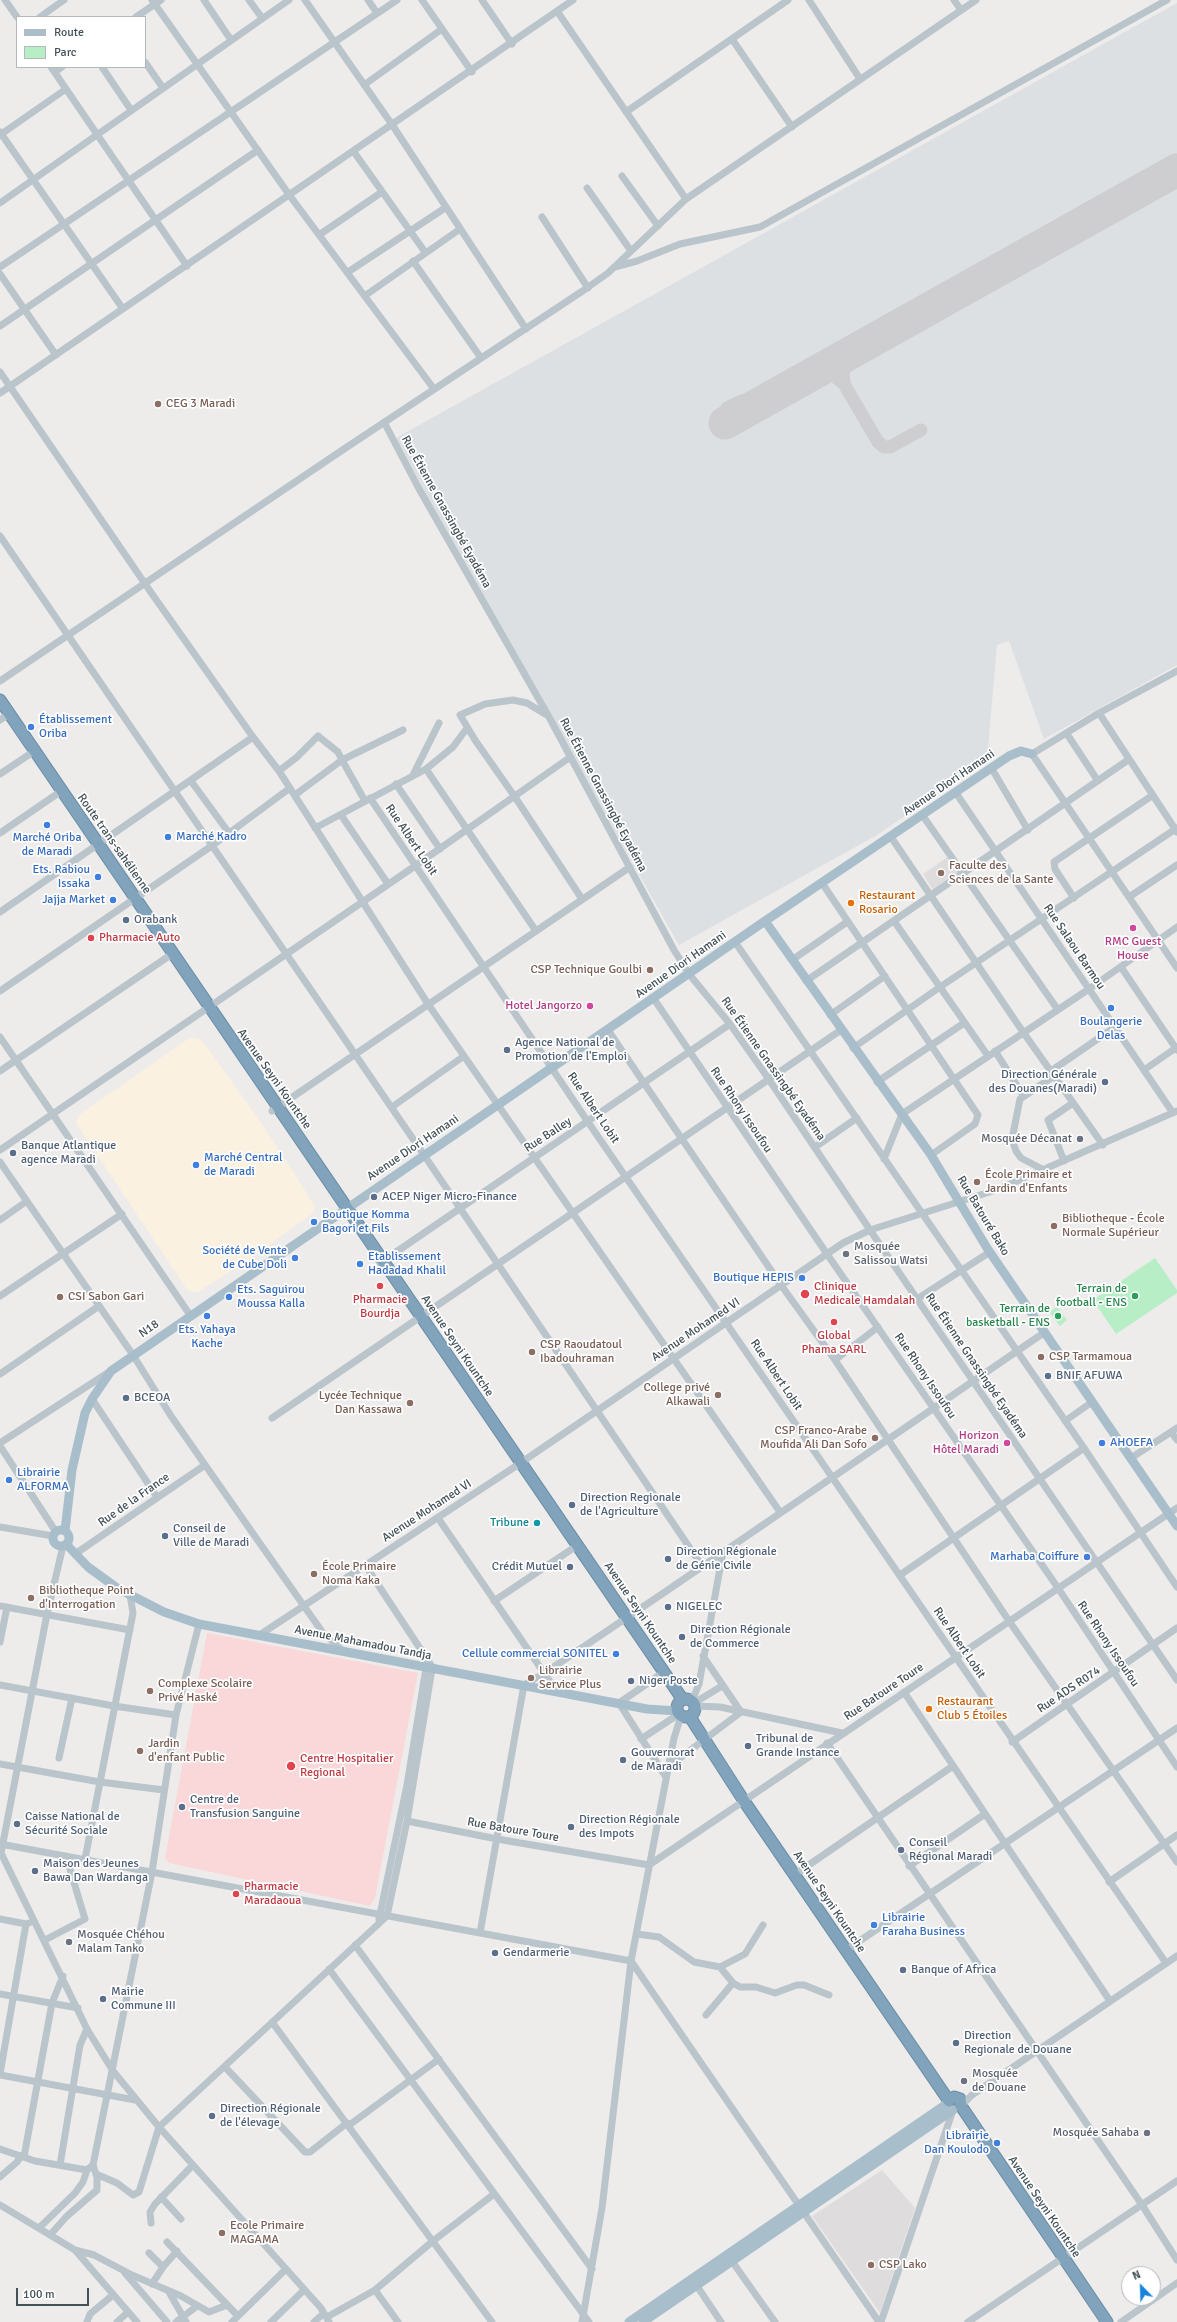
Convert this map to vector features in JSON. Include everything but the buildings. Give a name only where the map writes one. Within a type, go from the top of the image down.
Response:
[{"type":"highway","name":"Route trans-sahélienne","points":[[0,700],[4,715],[57,794],[97,846]]},
{"type":"highway","name":"Route trans-sahélienne","points":[[4,715],[97,846],[206,1007]]},
{"type":"highway","name":"Avenue Seyni Kountche","points":[[206,1007],[274,1109],[381,1262],[955,2104],[1061,2261],[1098,2322]]},
{"type":"highway","name":"Avenue Seyni Kountche","points":[[747,1799],[800,1871],[849,1949]]},
{"type":"highway","name":"Avenue Seyni Kountche","points":[[1061,2261],[1107,2322]]},
{"type":"main road","name":"Avenue Diori Hamani","points":[[344,1209],[654,999],[765,921],[1016,753],[1022,751],[1032,754]]},
{"type":"main road","name":"Rue Batouré Bako","points":[[765,921],[840,1030],[931,1155],[949,1182],[958,1203],[990,1252],[1177,1526]]},
{"type":"main road","name":"N18","points":[[64,1545],[69,1538],[58,1533],[85,1413],[92,1399],[111,1371],[133,1354],[344,1209]]},
{"type":"main road","name":"Avenue Mahamadou Tandja","points":[[58,1533],[55,1544],[64,1545],[88,1567],[130,1595],[164,1612],[199,1624],[261,1634],[280,1640],[429,1666],[557,1692],[647,1708],[686,1709]]},
{"type":"main road","points":[[629,2322],[730,2259],[955,2104]]},
{"type":"main road","points":[[643,2322],[697,2286],[730,2259]]},
{"type":"street","points":[[5,0],[16,16]]},
{"type":"street","points":[[41,16],[64,0]]},
{"type":"street","points":[[204,0],[231,40]]},
{"type":"street","points":[[250,0],[262,18]]},
{"type":"street","points":[[0,202],[288,0]]},
{"type":"street","points":[[305,0],[393,126],[445,208],[526,329]]},
{"type":"street","points":[[368,0],[377,13]]},
{"type":"street","points":[[0,267],[231,112],[333,41],[397,0]]},
{"type":"street","points":[[422,0],[472,72]]},
{"type":"street","points":[[0,393],[472,72],[572,0]]},
{"type":"street","points":[[626,112],[788,0]]},
{"type":"street","points":[[809,0],[860,79]]},
{"type":"street","points":[[954,0],[961,10]]},
{"type":"street","points":[[0,681],[67,634],[384,422],[588,288],[614,268],[686,199],[976,0]]},
{"type":"street","points":[[614,268],[637,262],[680,244],[760,227],[1168,0]]},
{"type":"street","points":[[137,16],[156,1],[197,64],[290,196],[366,295],[434,389]]},
{"type":"street","points":[[485,1],[512,44]]},
{"type":"street","points":[[557,11],[686,199]]},
{"type":"street","points":[[364,85],[442,29]]},
{"type":"street","points":[[732,39],[792,127]]},
{"type":"street","points":[[146,63],[163,88]]},
{"type":"street","points":[[103,68],[131,110]]},
{"type":"street","points":[[53,70],[187,266]]},
{"type":"street","points":[[66,89],[1,134],[123,310]]},
{"type":"street","points":[[0,326],[258,150]]},
{"type":"street","points":[[354,152],[425,252]]},
{"type":"street","points":[[622,176],[658,226]]},
{"type":"street","points":[[587,188],[632,251]]},
{"type":"street","points":[[319,235],[382,192]]},
{"type":"street","points":[[348,272],[445,208]]},
{"type":"street","points":[[542,217],[588,288]]},
{"type":"street","points":[[366,295],[425,252],[460,229]]},
{"type":"street","points":[[413,261],[480,358]]},
{"type":"street","points":[[0,274],[56,355]]},
{"type":"street","points":[[0,372],[253,737],[279,770],[428,1004],[499,1104],[673,1359],[733,1442],[780,1512]]},
{"type":"street","name":"Rue Étienne Gnassingbé Eyadéma","points":[[384,422],[440,525],[549,717],[569,758],[630,867],[674,950],[689,974],[730,1024],[768,1078],[1177,1680]]},
{"type":"street","points":[[0,536],[177,791],[286,954],[392,1106],[460,1210],[702,1566]]},
{"type":"street","points":[[1177,671],[1098,713],[1067,734],[1032,754],[1064,805],[1112,872],[1177,968]]},
{"type":"street","points":[[549,717],[527,703],[513,700],[485,704],[460,715],[467,728],[515,796],[582,899]]},
{"type":"street","points":[[853,1048],[940,987],[1176,830],[1098,713]]},
{"type":"street","points":[[413,775],[439,723]]},
{"type":"street","points":[[315,828],[426,768],[453,747],[467,728]]},
{"type":"street","points":[[294,795],[342,760],[402,730]]},
{"type":"street","points":[[1067,734],[1098,780]]},
{"type":"street","name":"Rue Albert Lobit","points":[[279,770],[297,757],[318,736],[338,752],[368,800],[485,967],[588,1122],[833,1476],[1012,1742],[1166,1963]]},
{"type":"street","points":[[0,912],[253,737]]},
{"type":"street","points":[[0,774],[30,754]]},
{"type":"street","points":[[0,1150],[206,1007],[440,849],[569,758]]},
{"type":"street","points":[[806,981],[1128,760]]},
{"type":"street","points":[[426,768],[536,931]]},
{"type":"street","points":[[992,769],[1028,830]]},
{"type":"street","points":[[191,781],[229,833]]},
{"type":"street","points":[[396,784],[440,849]]},
{"type":"street","points":[[0,991],[213,845],[290,788]]},
{"type":"street","name":"Rue Salaou Barmou","points":[[956,793],[1043,919],[1144,1070],[1175,1112]]},
{"type":"street","points":[[0,833],[57,794]]},
{"type":"street","points":[[1074,898],[1055,869],[1054,862],[1153,795]]},
{"type":"street","points":[[341,815],[388,884]]},
{"type":"street","points":[[923,816],[1011,940],[1058,1010]]},
{"type":"street","points":[[891,837],[1023,1032],[1102,1145]]},
{"type":"street","points":[[1129,897],[1177,865]]},
{"type":"street","points":[[274,1109],[630,867]]},
{"type":"street","points":[[822,883],[978,1114],[974,1124],[931,1155]]},
{"type":"street","points":[[894,921],[988,1056]]},
{"type":"street","points":[[792,960],[847,922]]},
{"type":"street","points":[[884,1159],[902,1114],[994,1051],[1089,989],[1177,927]]},
{"type":"street","points":[[735,942],[811,1050],[921,1213],[1084,1448],[1177,1587]]},
{"type":"street","points":[[0,1071],[170,955]]},
{"type":"street","points":[[1121,967],[1177,1048],[1144,1070]]},
{"type":"street","points":[[830,1015],[885,976]]},
{"type":"street","name":"Rue Rhony Issoufou","points":[[654,999],[689,1053],[1058,1588],[1177,1767]]},
{"type":"street","points":[[877,1082],[964,1023]]},
{"type":"street","name":"Rue Balley","points":[[381,1262],[460,1210],[535,1156],[588,1122],[730,1024]]},
{"type":"street","points":[[1044,1170],[1021,1158],[1016,1151],[1012,1139],[1018,1105],[1024,1095],[1115,1027]]},
{"type":"street","points":[[608,1030],[643,1084],[781,1285],[835,1360],[1009,1621],[1177,1862]]},
{"type":"street","points":[[272,1418],[840,1030]]},
{"type":"street","points":[[0,1037],[190,1315]]},
{"type":"street","points":[[994,1051],[1024,1095]]},
{"type":"street","points":[[392,1106],[464,1056]]},
{"type":"street","points":[[1064,1161],[1048,1120],[1073,1103]]},
{"type":"street","name":"Avenue Mohamed VI","points":[[261,1634],[438,1518],[827,1254],[870,1230],[921,1213],[958,1203],[1044,1170],[1175,1112]]},
{"type":"street","points":[[815,1147],[857,1118]]},
{"type":"street","points":[[0,1162],[64,1253],[98,1306],[133,1354],[167,1410],[205,1465],[323,1633],[343,1652]]},
{"type":"street","points":[[0,1220],[27,1201]]},
{"type":"street","points":[[0,1296],[122,1214]]},
{"type":"street","points":[[917,1299],[990,1252]]},
{"type":"street","points":[[0,1374],[98,1306]]},
{"type":"street","points":[[835,1360],[878,1327]]},
{"type":"street","points":[[480,1934],[524,1685],[624,1620],[887,1438],[1045,1332]]},
{"type":"street","points":[[0,1443],[111,1371]]},
{"type":"street","points":[[92,1399],[157,1496]]},
{"type":"street","points":[[1065,1421],[1092,1402]]},
{"type":"street","points":[[1131,1458],[1174,1430],[1177,1440]]},
{"type":"street","points":[[0,1446],[58,1533]]},
{"type":"street","points":[[900,1575],[1084,1448]]},
{"type":"street","name":"Rue de la France","points":[[75,1554],[157,1496],[205,1465]]},
{"type":"street","name":"Rue Batoure Toure","points":[[407,1821],[497,1839],[649,1865],[842,1733],[1177,1508]]},
{"type":"street","points":[[438,1518],[543,1674],[557,1692]]},
{"type":"street","points":[[0,1527],[58,1533]]},
{"type":"street","points":[[64,1545],[47,1614],[0,1855],[45,1940],[87,2029],[113,2071],[135,2100],[327,2317]]},
{"type":"street","points":[[494,1601],[575,1547]]},
{"type":"street","points":[[582,2322],[602,2208],[631,1962],[636,1934],[674,1738],[686,1709],[699,1684],[723,1552]]},
{"type":"street","points":[[96,2174],[136,2195],[143,2185],[159,2127],[225,2067],[382,1918],[407,1821],[429,1666],[365,1565]]},
{"type":"street","points":[[85,1860],[114,1706],[134,1613],[130,1595]]},
{"type":"street","points":[[0,1642],[4,1606],[130,1630]]},
{"type":"street","points":[[51,2234],[66,2217],[97,2190],[96,2174],[93,2165],[152,1872],[176,1715],[199,1624]]},
{"type":"street","name":"Rue ADS R074","points":[[1012,1742],[1177,1628]]},
{"type":"street","points":[[703,1656],[741,1712]]},
{"type":"street","points":[[662,1674],[619,1703],[641,1740],[666,1777]]},
{"type":"street","points":[[0,1685],[114,1706],[176,1715]]},
{"type":"street","points":[[641,1740],[722,1686]]},
{"type":"street","points":[[904,1692],[1110,2001]]},
{"type":"street","points":[[59,1758],[72,1698]]},
{"type":"street","points":[[686,1709],[720,1707],[842,1733]]},
{"type":"street","points":[[668,1767],[741,1712]]},
{"type":"street","points":[[382,1918],[422,1717]]},
{"type":"street","points":[[849,1949],[1177,1728]]},
{"type":"street","points":[[827,1744],[929,1896],[1174,2250],[1177,2260]]},
{"type":"street","points":[[0,1764],[100,1782],[164,1790]]},
{"type":"street","points":[[800,1871],[953,1766]]},
{"type":"street","points":[[909,1866],[985,1814]]},
{"type":"street","points":[[1109,1882],[1177,1836]]},
{"type":"street","points":[[1,1844],[152,1872],[382,1918],[480,1934],[631,1962],[880,2322]]},
{"type":"street","points":[[45,1940],[85,1919],[66,1856]]},
{"type":"street","points":[[0,1919],[26,1924],[34,1919]]},
{"type":"street","points":[[26,1924],[0,2075],[135,2100]]},
{"type":"street","points":[[636,1934],[659,1937],[694,1962],[720,1967],[744,1954],[763,1924]]},
{"type":"street","points":[[355,1945],[592,2269]]},
{"type":"street","points":[[880,2322],[955,2104],[972,2095],[1177,1956]]},
{"type":"street","points":[[720,1967],[733,1983],[740,1987],[756,1987],[775,1993],[804,1984],[829,1995]]},
{"type":"street","points":[[328,1969],[589,2322]]},
{"type":"street","points":[[0,2178],[22,2156],[38,2082],[52,2003],[63,1976]]},
{"type":"street","points":[[706,2015],[733,1983]]},
{"type":"street","points":[[0,1994],[78,2008]]},
{"type":"street","points":[[272,2022],[492,2322]]},
{"type":"street","points":[[60,2165],[71,2088],[80,2045],[87,2029]]},
{"type":"street","points":[[225,2067],[305,2152],[310,2152],[439,2059]]},
{"type":"street","points":[[0,2149],[22,2156],[87,2170]]},
{"type":"street","points":[[39,2228],[76,2193],[83,2182],[87,2170],[93,2165]]},
{"type":"street","points":[[151,2223],[150,2212],[161,2197],[193,2165]]},
{"type":"street","points":[[968,2322],[1061,2261],[1177,2181]]},
{"type":"street","points":[[314,2322],[327,2317],[375,2290],[433,2241],[494,2194]]},
{"type":"street","points":[[161,2197],[181,2219]]},
{"type":"street","points":[[0,2205],[51,2234],[75,2250],[137,2322]]},
{"type":"street","points":[[167,2242],[237,2315]]},
{"type":"street","points":[[75,2250],[94,2255],[122,2270],[181,2296],[197,2306],[211,2312],[227,2305]]},
{"type":"street","points":[[152,2284],[163,2267],[177,2251]]},
{"type":"street","points":[[149,2253],[163,2267]]},
{"type":"street","points":[[730,2259],[775,2322]]},
{"type":"street","points":[[232,2322],[237,2315],[286,2269]]},
{"type":"street","points":[[122,2270],[166,2322]]},
{"type":"street","points":[[1122,2322],[1177,2283]]},
{"type":"street","points":[[697,2286],[721,2322]]},
{"type":"street","points":[[271,2322],[304,2290]]},
{"type":"street","points":[[375,2290],[398,2322]]},
{"type":"street","points":[[169,2292],[184,2319]]},
{"type":"street","points":[[87,2322],[90,2314],[113,2295]]},
{"type":"street","points":[[176,2322],[184,2319],[197,2306]]},
{"type":"street","points":[[117,2322],[128,2312]]},
{"type":"shaded area","points":[[1177,3],[1177,665],[1044,739],[1009,641],[997,645],[987,760],[877,835],[679,945],[464,565],[396,438]]},
{"type":"shaded area","name":"Faculte des Sciences de la Sante","points":[[949,856],[959,872],[933,890],[923,874]]},
{"type":"shaded area","name":"Marché Central de Maradi","points":[[191,1037],[201,1039],[262,1124],[315,1206],[313,1213],[257,1254],[198,1292],[188,1291],[76,1123],[79,1115]]},
{"type":"shaded area","name":"Centre Hospitalier Regional","points":[[207,1633],[418,1673],[375,1898],[370,1906],[169,1863],[165,1858]]},
{"type":"shaded area","name":"CSP Lako","points":[[882,2170],[915,2208],[880,2313],[812,2216]]},
{"type":"green space","name":"Terrain de football - ENS","points":[[1155,1258],[1177,1290],[1177,1293],[1116,1334],[1093,1300]]},
{"type":"green space","name":"Terrain de basketball - ENS","points":[[1057,1307],[1067,1320],[1060,1326],[1049,1312]]},
{"type":"taxiway","points":[[853,351],[848,357],[843,370],[844,384],[878,442],[884,447],[890,447],[921,430]]},
{"type":"taxiway","points":[[812,374],[833,375],[844,384]]},
{"type":"taxiway","points":[[775,394],[764,403],[755,416],[736,428],[730,427],[725,423],[723,417],[727,408],[741,401],[775,394]]},
{"type":"runway","points":[[725,423],[1177,170]]},
{"type":"place","name":"CEG 3 Maradi","points":[[158,404]]},
{"type":"place","name":"Établissement Oriba","points":[[31,727]]},
{"type":"place","name":"Marché Oriba de Maradi","points":[[47,825]]},
{"type":"place","name":"Marché Kadro","points":[[168,837]]},
{"type":"place","name":"Faculte des Sciences de la Sante","points":[[941,873]]},
{"type":"place","name":"Ets. Rabiou Issaka","points":[[98,877]]},
{"type":"place","name":"Jajja Market","points":[[113,900]]},
{"type":"place","name":"Restaurant Rosario","points":[[851,903]]},
{"type":"place","name":"Orabank","points":[[126,920]]},
{"type":"place","name":"RMC Guest House","points":[[1133,928]]},
{"type":"place","name":"Pharmacie Auto","points":[[91,938]]},
{"type":"place","name":"CSP Technique Goulbi","points":[[650,970]]},
{"type":"place","name":"Hotel Jangorzo","points":[[590,1006]]},
{"type":"place","name":"Boulangerie Delas","points":[[1111,1008]]},
{"type":"place","name":"Agence National de Promotion de l'Emploi","points":[[507,1050]]},
{"type":"place","name":"Direction Générale des Douanes(Maradi)","points":[[1105,1082]]},
{"type":"place","name":"Mosquée Décanat","points":[[1080,1139]]},
{"type":"place","name":"Banque Atlantique agence Maradi","points":[[13,1153]]},
{"type":"place","name":"Marché Central de Maradi","points":[[196,1165]]},
{"type":"place","name":"École Primaire et Jardin d'Enfants","points":[[977,1182]]},
{"type":"place","name":"ACEP Niger Micro-Finance","points":[[374,1197]]},
{"type":"place","name":"Boutique Komma Bagori et Fils","points":[[314,1222]]},
{"type":"place","name":"Bibliotheque - École Normale Supérieur","points":[[1054,1226]]},
{"type":"place","name":"Mosquée Salissou Watsi","points":[[846,1254]]},
{"type":"place","name":"Société de Vente de Cube Doli","points":[[295,1258]]},
{"type":"place","name":"Etablissement Hadadad Khalil","points":[[360,1264]]},
{"type":"place","name":"Boutique HEPIS","points":[[802,1278]]},
{"type":"place","name":"Pharmacie Bourdja","points":[[380,1286]]},
{"type":"place","name":"Clinique Medicale Hamdalah","points":[[805,1294]]},
{"type":"place","name":"Terrain de football - ENS","points":[[1135,1296]]},
{"type":"place","name":"CSI Sabon Gari","points":[[60,1297]]},
{"type":"place","name":"Ets. Saguirou Moussa Kalla","points":[[229,1297]]},
{"type":"place","name":"Ets. Yahaya Kache","points":[[207,1316]]},
{"type":"place","name":"Terrain de basketball - ENS","points":[[1058,1316]]},
{"type":"place","name":"Global Phama SARL","points":[[834,1322]]},
{"type":"place","name":"CSP Raoudatoul Ibadouhraman","points":[[532,1352]]},
{"type":"place","name":"CSP Tarmamoua","points":[[1041,1357]]},
{"type":"place","name":"BNIF AFUWA","points":[[1048,1376]]},
{"type":"place","name":"College privé Alkawali","points":[[718,1395]]},
{"type":"place","name":"BCEOA","points":[[126,1398]]},
{"type":"place","name":"Lycée Technique Dan Kassawa","points":[[410,1403]]},
{"type":"place","name":"CSP Franco-Arabe Moufida Ali Dan Sofo","points":[[875,1438]]},
{"type":"place","name":"Horizon Hôtel Maradi","points":[[1007,1443]]},
{"type":"place","name":"AHOEFA","points":[[1102,1443]]},
{"type":"place","name":"Librairie ALFORMA","points":[[9,1480]]},
{"type":"place","name":"Direction Regionale de l'Agriculture","points":[[572,1505]]},
{"type":"place","name":"Tribune","points":[[537,1523]]},
{"type":"place","name":"Conseil de Ville de Maradi","points":[[165,1536]]},
{"type":"place","name":"Marhaba Coiffure","points":[[1087,1557]]},
{"type":"place","name":"Direction Régionale de Génie Civile","points":[[668,1559]]},
{"type":"place","name":"Crédit Mutuel","points":[[570,1567]]},
{"type":"place","name":"École Primaire Noma Kaka","points":[[314,1574]]},
{"type":"place","name":"Bibliotheque Point d'Interrogation","points":[[31,1598]]},
{"type":"place","name":"NIGELEC","points":[[668,1607]]},
{"type":"place","name":"Direction Régionale de Commerce","points":[[682,1637]]},
{"type":"place","name":"Cellule commercial SONITEL","points":[[616,1654]]},
{"type":"place","name":"Librairie Service Plus","points":[[531,1678]]},
{"type":"place","name":"Niger Poste","points":[[631,1681]]},
{"type":"place","name":"Complexe Scolaire Privé Haské","points":[[150,1691]]},
{"type":"place","name":"Restaurant Club 5 Étoiles","points":[[929,1709]]},
{"type":"place","name":"Tribunal de Grande Instance","points":[[748,1746]]},
{"type":"place","name":"Jardin d'enfant Public","points":[[140,1751]]},
{"type":"place","name":"Gouvernorat de Maradi","points":[[623,1760]]},
{"type":"place","name":"Centre Hospitalier Regional","points":[[291,1766]]},
{"type":"place","name":"Centre de Transfusion Sanguine","points":[[182,1807]]},
{"type":"place","name":"Caisse National de Sécurité Sociale","points":[[17,1824]]},
{"type":"place","name":"Direction Régionale des Impots","points":[[571,1827]]},
{"type":"place","name":"Conseil Régional Maradi","points":[[901,1850]]},
{"type":"place","name":"Maison des Jeunes Bawa Dan Wardanga","points":[[35,1871]]},
{"type":"place","name":"Pharmacie Maradaoua","points":[[236,1894]]},
{"type":"place","name":"Librairie Faraha Business","points":[[874,1925]]},
{"type":"place","name":"Mosquée Chéhou Malam Tanko","points":[[69,1942]]},
{"type":"place","name":"Gendarmerie","points":[[495,1953]]},
{"type":"place","name":"Banque of Africa","points":[[903,1970]]},
{"type":"place","name":"Mairie Commune III","points":[[103,1999]]},
{"type":"place","name":"Direction Regionale de Douane","points":[[956,2043]]},
{"type":"place","name":"Mosquée de Douane","points":[[964,2081]]},
{"type":"place","name":"Direction Régionale de l'élevage","points":[[212,2116]]},
{"type":"place","name":"Mosquée Sahaba","points":[[1147,2133]]},
{"type":"place","name":"Librairie Dan Koulodo","points":[[997,2143]]},
{"type":"place","name":"Ecole Primaire MAGAMA","points":[[222,2233]]},
{"type":"place","name":"CSP Lako","points":[[871,2265]]}]
